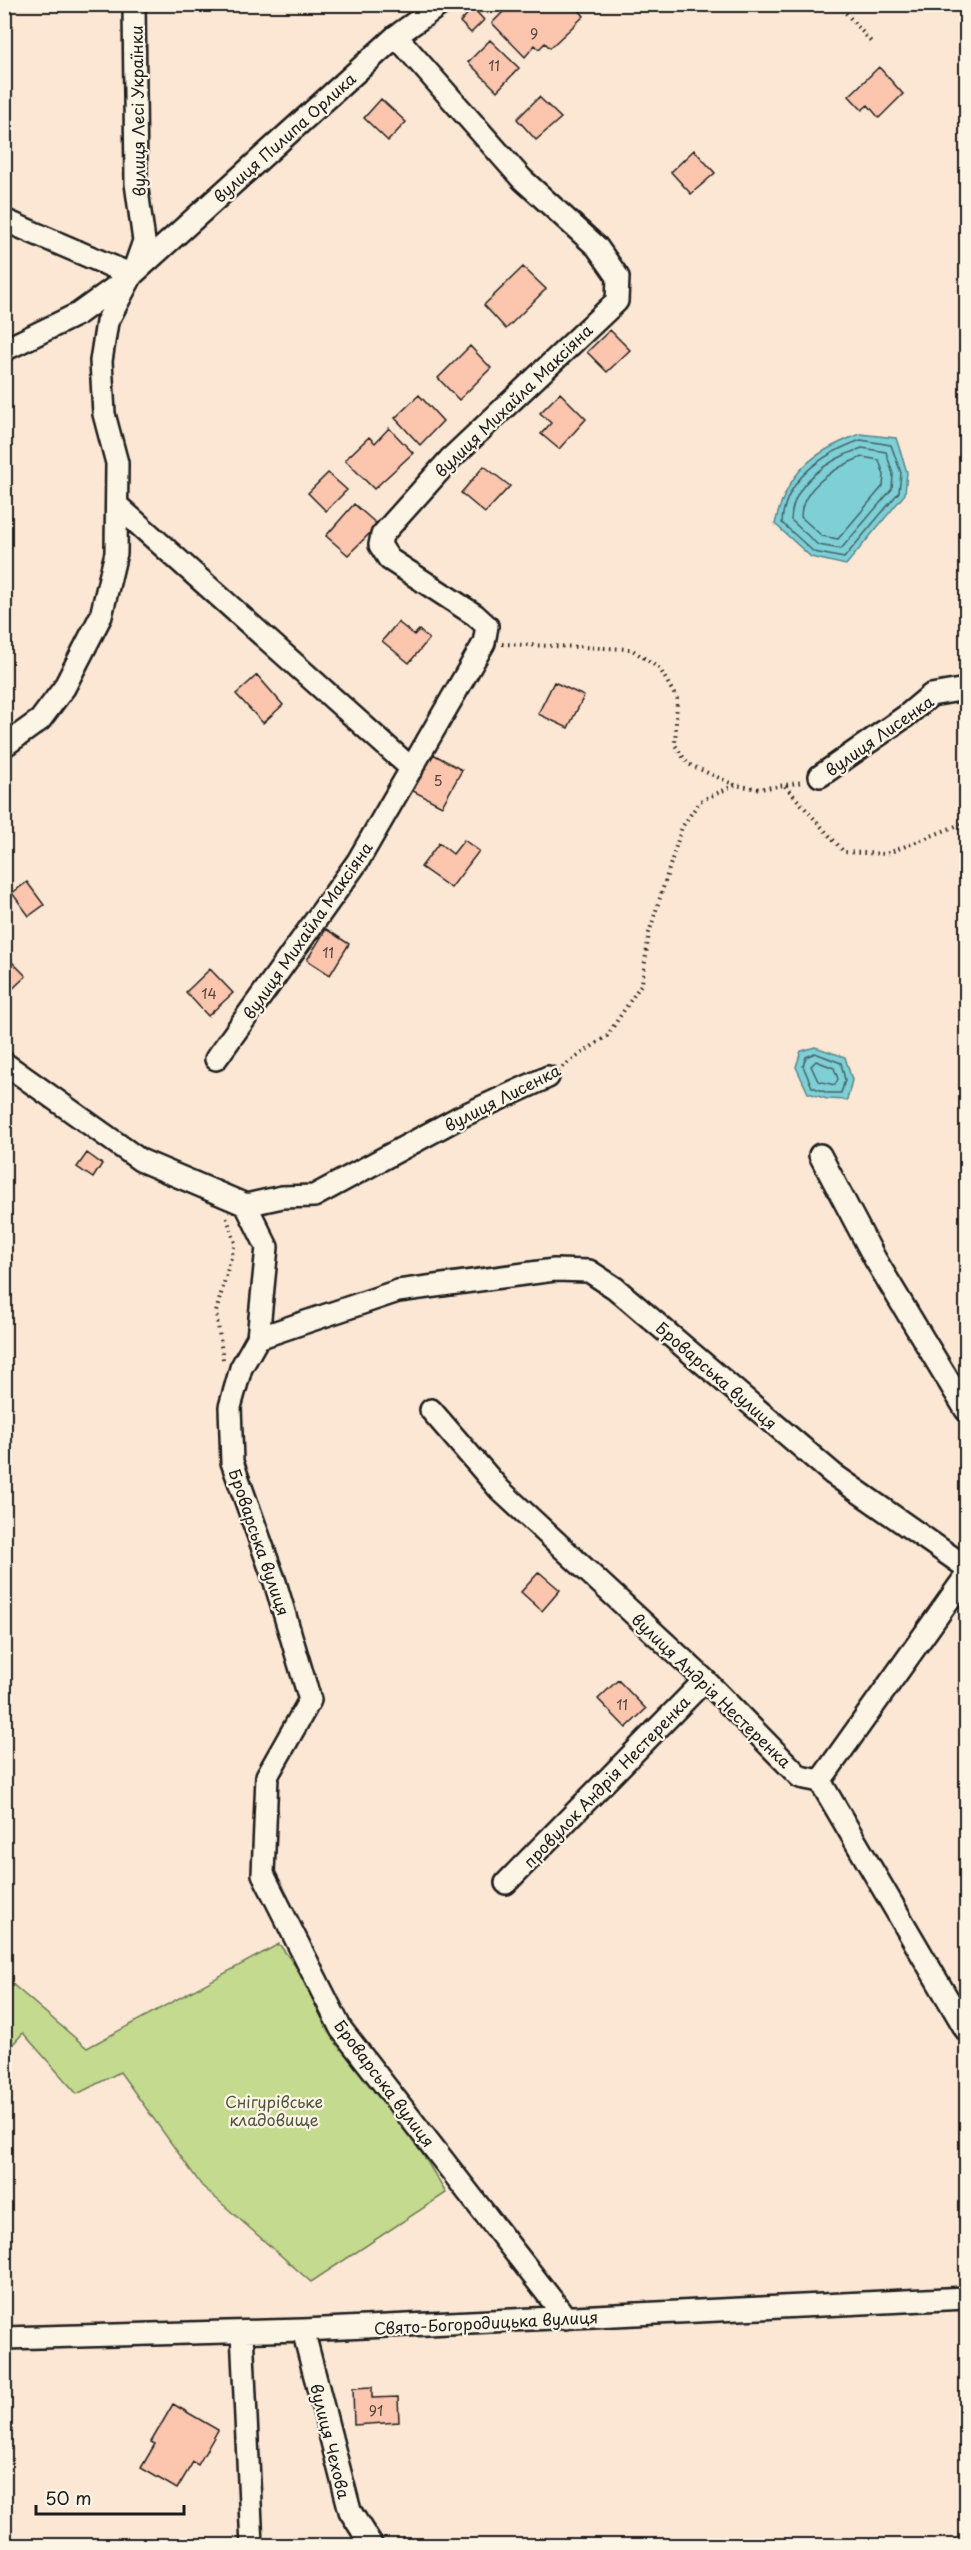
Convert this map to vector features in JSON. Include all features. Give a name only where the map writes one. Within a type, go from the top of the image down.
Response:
[{"type":"street","name":"вулиця Лесі Українки","points":[[4,746],[40,720],[64,688],[101,616],[117,553],[117,463],[104,414],[101,361],[107,322],[132,275],[144,241],[136,183],[134,4]]},
{"type":"street","name":"вулиця Пилипа Орлика","points":[[132,275],[396,36],[441,4]]},
{"type":"street","name":"вулиця Михайла Максіяна","points":[[216,1059],[358,861],[484,643],[487,626],[475,615],[389,559],[380,545],[382,535],[450,459],[617,301],[618,277],[597,247],[522,179],[396,36]]},
{"type":"street","points":[[4,220],[132,275]]},
{"type":"street","points":[[4,351],[78,314],[132,275]]},
{"type":"street","points":[[118,506],[412,769]]},
{"type":"street","name":"вулиця Лисенка","points":[[820,776],[906,716],[931,695],[966,689]]},
{"type":"street","points":[[4,1063],[140,1160],[220,1196],[246,1205],[267,1247],[258,1338]]},
{"type":"street","name":"вулиця Лисенка","points":[[246,1205],[282,1197],[314,1196],[460,1118],[548,1077]]},
{"type":"street","points":[[820,1155],[875,1259],[966,1410]]},
{"type":"street","name":"Броварська вулиця","points":[[566,2318],[341,2029],[263,1874],[267,1776],[310,1700],[276,1582],[232,1462],[230,1407],[241,1368],[258,1338],[398,1291],[554,1270],[589,1271],[615,1288],[833,1474],[966,1567]]},
{"type":"street","name":"вулиця Андрія Нестеренка","points":[[431,1410],[500,1490],[705,1680],[800,1777],[820,1781]]},
{"type":"street","points":[[966,1576],[820,1781],[966,2030]]},
{"type":"street","name":"провулок Андрія Нестеренка","points":[[506,1882],[705,1680]]},
{"type":"street","name":"Свято-Богородицька вулиця","points":[[4,2338],[303,2330],[966,2298]]},
{"type":"street","name":"вулиця Чехова","points":[[303,2330],[350,2511],[372,2546]]},
{"type":"street","points":[[242,2332],[252,2546]]},
{"type":"path","points":[[838,4],[872,43]]},
{"type":"path","points":[[484,643],[631,649],[660,669],[677,699],[675,745],[688,764],[735,785]]},
{"type":"path","name":"вулиця Лисенка","points":[[548,1077],[607,1036],[642,983],[649,933],[682,827],[700,801],[735,785],[760,789],[785,786],[820,776]]},
{"type":"path","points":[[785,786],[844,852],[886,854],[966,822]]},
{"type":"path","points":[[220,1196],[235,1243],[216,1312],[224,1365]]},
{"type":"green space","name":"Снігурівське кладовище","points":[[279,1944],[369,2065],[446,2193],[311,2282],[202,2186],[120,2072],[77,2094],[23,2033],[5,2053],[5,1978],[87,2048]]},
{"type":"water","points":[[860,434],[896,438],[907,472],[905,494],[846,565],[811,557],[775,524],[780,506],[795,477],[804,466],[828,448]]},
{"type":"water","points":[[815,1047],[845,1057],[852,1080],[847,1100],[827,1099],[808,1093],[796,1067],[801,1051]]},
{"type":"building","points":[[497,4],[574,4],[584,16],[550,48],[545,43],[539,49],[535,45],[525,57],[492,23],[504,11]]},
{"type":"building","points":[[473,8],[484,20],[471,33],[460,22]]},
{"type":"building","points":[[490,40],[519,68],[497,91],[468,62]]},
{"type":"building","points":[[879,67],[903,94],[879,118],[868,105],[862,110],[849,96]]},
{"type":"building","points":[[539,97],[561,118],[536,140],[517,119]]},
{"type":"building","points":[[381,99],[406,122],[388,141],[364,118]]},
{"type":"building","points":[[694,150],[715,173],[691,194],[671,172]]},
{"type":"building","points":[[523,267],[546,289],[506,329],[484,305]]},
{"type":"building","points":[[610,330],[630,350],[607,372],[587,352]]},
{"type":"building","points":[[470,346],[491,368],[459,400],[438,378]]},
{"type":"building","points":[[560,393],[586,419],[559,449],[541,434],[551,423],[540,413]]},
{"type":"building","points":[[419,395],[443,421],[420,445],[395,418]]},
{"type":"building","points":[[389,428],[413,453],[374,489],[345,460],[369,437],[375,443]]},
{"type":"building","points":[[484,466],[510,486],[485,513],[461,493]]},
{"type":"building","points":[[328,473],[347,490],[326,511],[308,493]]},
{"type":"building","points":[[354,504],[378,525],[348,555],[326,536]]},
{"type":"building","points":[[398,622],[414,635],[419,630],[429,639],[409,663],[382,641]]},
{"type":"building","points":[[257,675],[283,705],[263,723],[236,694]]},
{"type":"building","points":[[554,682],[584,696],[568,728],[538,714]]},
{"type":"building","points":[[433,754],[462,770],[442,806],[413,791]]},
{"type":"building","points":[[464,840],[479,851],[451,888],[421,867],[439,843],[453,854]]},
{"type":"building","points":[[27,882],[44,905],[29,916],[12,893]]},
{"type":"building","points":[[326,929],[349,944],[330,975],[307,960]]},
{"type":"building","points":[[4,954],[26,976],[4,997]]},
{"type":"building","points":[[210,969],[233,993],[208,1016],[186,992]]},
{"type":"building","points":[[87,1153],[102,1164],[93,1178],[77,1167]]},
{"type":"building","points":[[539,1572],[560,1590],[542,1611],[521,1592]]},
{"type":"building","points":[[618,1680],[646,1709],[626,1728],[598,1699]]},
{"type":"building","points":[[372,2387],[372,2398],[398,2397],[399,2422],[354,2425],[353,2388]]},
{"type":"building","points":[[173,2404],[218,2430],[198,2465],[193,2462],[177,2489],[141,2468],[155,2444],[151,2442]]}]
